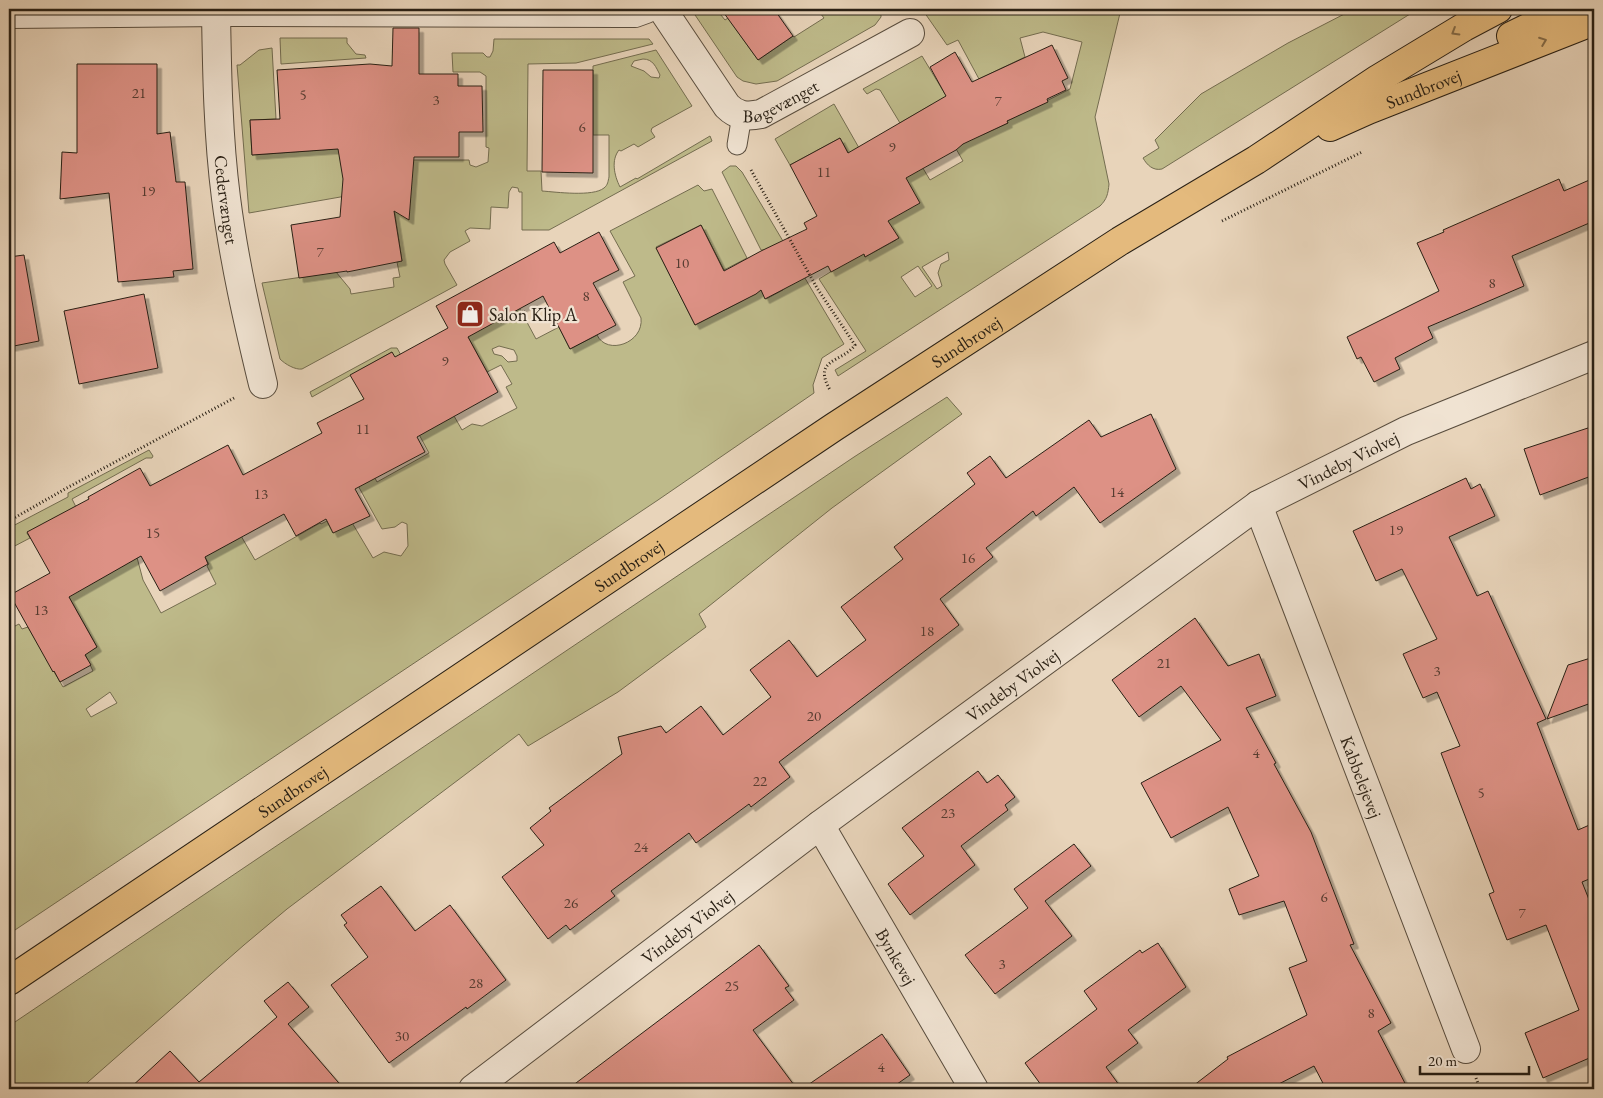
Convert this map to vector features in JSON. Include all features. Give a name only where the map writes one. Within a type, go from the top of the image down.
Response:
[{"type":"main road","name":"Sundbrovej","points":[[9,981],[834,427],[1120,241],[1256,160],[1378,79],[1464,27],[1498,9]]},
{"type":"main road","points":[[1368,110],[1566,9]]},
{"type":"main road","name":"Sundbrovej","points":[[1256,160],[1368,110],[1594,21]]},
{"type":"street","points":[[9,14],[222,11],[635,13],[646,9]]},
{"type":"street","name":"Bøgevænget","points":[[662,9],[727,106],[737,113],[748,116],[761,114],[910,33]]},
{"type":"street","name":"Cedervænget","points":[[222,11],[218,105],[226,198],[244,304],[263,384]]},
{"type":"street","name":"Vindeby Violvej","points":[[473,1089],[820,825],[1258,505],[1406,431],[1594,355]]},
{"type":"street","name":"Kabbelejevej","points":[[1258,505],[1466,1049]]},
{"type":"street","name":"Bynkevej","points":[[820,825],[974,1089]]},
{"type":"lane","points":[[737,145],[742,115]]},
{"type":"path","points":[[737,145],[817,288],[855,345],[851,350],[829,362],[826,367],[825,382],[831,393]]},
{"type":"path","points":[[1216,225],[1367,149]]},
{"type":"path","points":[[9,521],[73,484],[263,384]]},
{"type":"shaded area","points":[[691,9],[716,9],[725,20],[728,18],[758,60],[824,18],[817,9],[881,9],[881,17],[875,25],[777,81],[756,84],[743,81],[737,77]]},
{"type":"shaded area","points":[[922,9],[1121,9],[1095,117],[1109,184],[1107,196],[1100,206],[838,376],[835,370],[866,351],[819,279],[863,252],[865,257],[896,240],[840,138],[790,165],[775,139],[834,104],[871,169],[898,178],[921,165],[930,180],[963,161],[931,105],[900,123],[880,90],[876,89],[867,94],[863,89],[922,56],[945,94],[984,134],[1070,89],[1082,42],[1043,32],[1020,38],[1025,57],[979,79],[958,40],[947,45]],"holes":[[[948,252],[949,260],[941,264],[938,273],[942,286],[937,289],[922,267]],[[918,266],[932,286],[915,297],[901,277]]]},
{"type":"shaded area","points":[[1354,9],[1418,9],[1162,169],[1153,168],[1145,161],[1143,158],[1159,148],[1155,140],[1201,94],[1288,43]]},
{"type":"shaded area","points":[[280,38],[347,38],[347,43],[356,54],[365,55],[366,58],[281,64]]},
{"type":"shaded area","points":[[494,39],[649,39],[653,44],[576,63],[528,64],[527,171],[541,171],[542,191],[592,192],[599,191],[607,184],[609,177],[609,135],[593,135],[593,66],[656,50],[692,106],[652,128],[651,131],[655,137],[638,147],[634,144],[621,151],[619,150],[616,154],[614,168],[620,187],[710,136],[712,141],[549,230],[522,230],[522,192],[519,192],[518,188],[512,187],[509,192],[508,208],[491,207],[490,229],[470,228],[465,231],[470,241],[450,252],[444,260],[457,285],[302,369],[293,368],[285,363],[280,359],[262,283],[336,272],[350,289],[351,294],[394,287],[393,278],[400,277],[397,262],[402,261],[394,208],[386,189],[249,213],[237,65],[240,65],[259,50],[272,48],[276,119],[250,120],[252,155],[348,148],[395,160],[469,160],[470,165],[476,167],[488,162],[489,148],[486,147],[486,76],[480,72],[453,72],[452,53],[483,53],[490,57],[493,51]],"holes":[[[646,59],[656,66],[660,75],[659,78],[651,77],[644,71],[631,66],[634,61]]]},
{"type":"shaded area","points":[[730,166],[736,166],[742,172],[844,344],[822,358],[813,385],[814,393],[658,500],[9,934],[9,629],[19,624],[22,629],[28,627],[63,687],[93,671],[85,654],[97,647],[56,574],[27,533],[30,538],[9,549],[9,528],[68,497],[68,493],[149,450],[153,456],[152,458],[146,458],[72,499],[79,513],[135,550],[143,580],[161,613],[216,584],[207,566],[209,564],[188,527],[237,529],[255,560],[320,523],[327,521],[333,533],[351,521],[373,558],[384,552],[401,556],[408,546],[407,524],[402,522],[395,527],[382,529],[351,473],[368,465],[377,482],[429,453],[415,427],[392,352],[312,397],[310,392],[391,348],[397,348],[423,395],[454,416],[462,430],[472,424],[482,426],[517,408],[506,387],[512,384],[501,365],[487,372],[468,337],[507,285],[536,339],[559,327],[570,349],[597,335],[609,345],[624,344],[637,334],[641,318],[623,282],[635,276],[610,231],[698,185],[704,191],[712,189],[747,258],[724,270],[701,225],[656,247],[695,325],[761,290],[766,299],[783,290],[722,172]],"holes":[[[499,346],[514,350],[517,361],[508,362],[502,356],[494,354],[492,349]],[[110,692],[117,703],[91,717],[86,709]]]},
{"type":"shaded area","points":[[947,397],[962,414],[832,508],[699,614],[706,627],[618,692],[528,746],[519,734],[287,909],[80,1089],[9,1089],[9,1026],[854,457]]},
{"type":"building","points":[[721,9],[774,9],[793,36],[758,60]]},
{"type":"building","points":[[393,28],[419,28],[419,74],[458,74],[458,86],[482,86],[483,132],[459,132],[459,157],[414,157],[409,220],[394,211],[402,261],[347,272],[299,278],[291,225],[340,217],[343,179],[338,149],[252,155],[250,120],[280,119],[277,70],[370,64],[392,66]]},
{"type":"building","points":[[1052,45],[1068,78],[1062,81],[1066,90],[1047,99],[1048,102],[1007,121],[1008,123],[963,144],[956,150],[906,178],[920,203],[888,221],[899,238],[865,257],[864,254],[831,272],[828,266],[765,299],[761,290],[695,325],[656,248],[701,225],[724,271],[807,229],[804,223],[817,216],[790,165],[840,138],[848,153],[946,96],[930,67],[955,52],[972,82]]},
{"type":"building","points":[[77,64],[157,64],[157,134],[170,132],[176,182],[185,182],[193,269],[173,271],[174,277],[118,282],[109,193],[60,199],[62,152],[77,153]]},
{"type":"building","points":[[543,70],[593,70],[593,173],[542,172]]},
{"type":"building","points":[[1594,178],[1594,221],[1512,256],[1524,286],[1428,327],[1433,338],[1395,358],[1400,369],[1374,382],[1361,357],[1357,359],[1347,337],[1439,291],[1417,243],[1559,179],[1564,191]]},
{"type":"building","points":[[599,232],[619,270],[593,283],[616,325],[570,349],[543,296],[468,337],[498,392],[417,437],[425,452],[355,489],[370,516],[333,533],[326,519],[296,536],[284,514],[205,557],[208,564],[160,591],[141,556],[69,597],[97,647],[85,655],[91,665],[60,682],[10,595],[50,573],[27,532],[89,499],[88,497],[140,468],[150,486],[228,445],[243,475],[322,433],[317,423],[364,399],[350,375],[392,352],[395,357],[448,328],[436,306],[554,242],[560,253]]},
{"type":"building","points":[[24,255],[39,341],[9,347],[9,257]]},
{"type":"building","points":[[144,294],[158,368],[79,384],[64,311]]},
{"type":"building","points":[[1151,414],[1176,469],[1100,523],[1074,487],[1036,516],[1033,511],[986,548],[993,557],[940,599],[959,625],[779,762],[790,777],[751,807],[749,804],[696,843],[689,833],[611,891],[615,896],[570,930],[566,925],[548,939],[502,877],[544,845],[530,828],[551,811],[549,808],[622,754],[618,737],[661,726],[666,733],[701,706],[723,735],[771,697],[750,670],[789,640],[817,677],[866,640],[841,607],[903,559],[894,547],[975,484],[967,473],[990,456],[1006,478],[1089,420],[1101,437]]},
{"type":"building","points":[[1594,426],[1594,475],[1540,495],[1524,449]]},
{"type":"building","points":[[1466,478],[1471,489],[1480,484],[1495,516],[1449,537],[1477,596],[1488,591],[1546,719],[1537,723],[1578,830],[1594,823],[1594,877],[1582,882],[1594,912],[1594,1056],[1543,1078],[1525,1033],[1579,1010],[1546,925],[1507,940],[1489,894],[1494,892],[1441,753],[1460,746],[1437,692],[1423,698],[1403,654],[1437,639],[1402,569],[1376,581],[1353,531]]},
{"type":"building","points":[[1195,618],[1228,666],[1259,654],[1276,696],[1246,708],[1311,832],[1354,944],[1350,945],[1391,1023],[1378,1031],[1408,1089],[1326,1089],[1314,1066],[1269,1089],[1189,1089],[1228,1059],[1227,1057],[1307,1015],[1289,968],[1307,961],[1284,901],[1239,915],[1229,889],[1259,876],[1228,807],[1171,838],[1141,783],[1221,740],[1181,686],[1139,717],[1112,680]]},
{"type":"building","points":[[1594,657],[1594,702],[1547,719],[1568,665]]},
{"type":"building","points":[[978,771],[987,783],[998,775],[1015,797],[1005,805],[1008,810],[961,846],[975,865],[910,915],[888,884],[924,856],[902,828]]},
{"type":"building","points":[[1074,844],[1091,866],[1045,901],[1072,936],[995,994],[965,955],[1028,908],[1014,889]]},
{"type":"building","points":[[381,886],[415,931],[450,905],[506,980],[389,1063],[331,985],[368,957],[344,925],[347,923],[341,915]]},
{"type":"building","points":[[1158,943],[1186,987],[1128,1030],[1138,1043],[1106,1067],[1122,1089],[1044,1089],[1025,1063],[1097,1009],[1084,991],[1140,950],[1142,953]]},
{"type":"building","points":[[759,945],[789,986],[785,988],[794,1000],[753,1030],[797,1089],[568,1089]]},
{"type":"building","points":[[288,982],[309,1007],[288,1024],[344,1089],[129,1089],[170,1051],[199,1082],[277,1017],[264,1001]]},
{"type":"building","points":[[882,1034],[910,1075],[890,1089],[802,1089]]},
{"type":"place","name":"Salon Klip A","points":[[470,314]]}]
